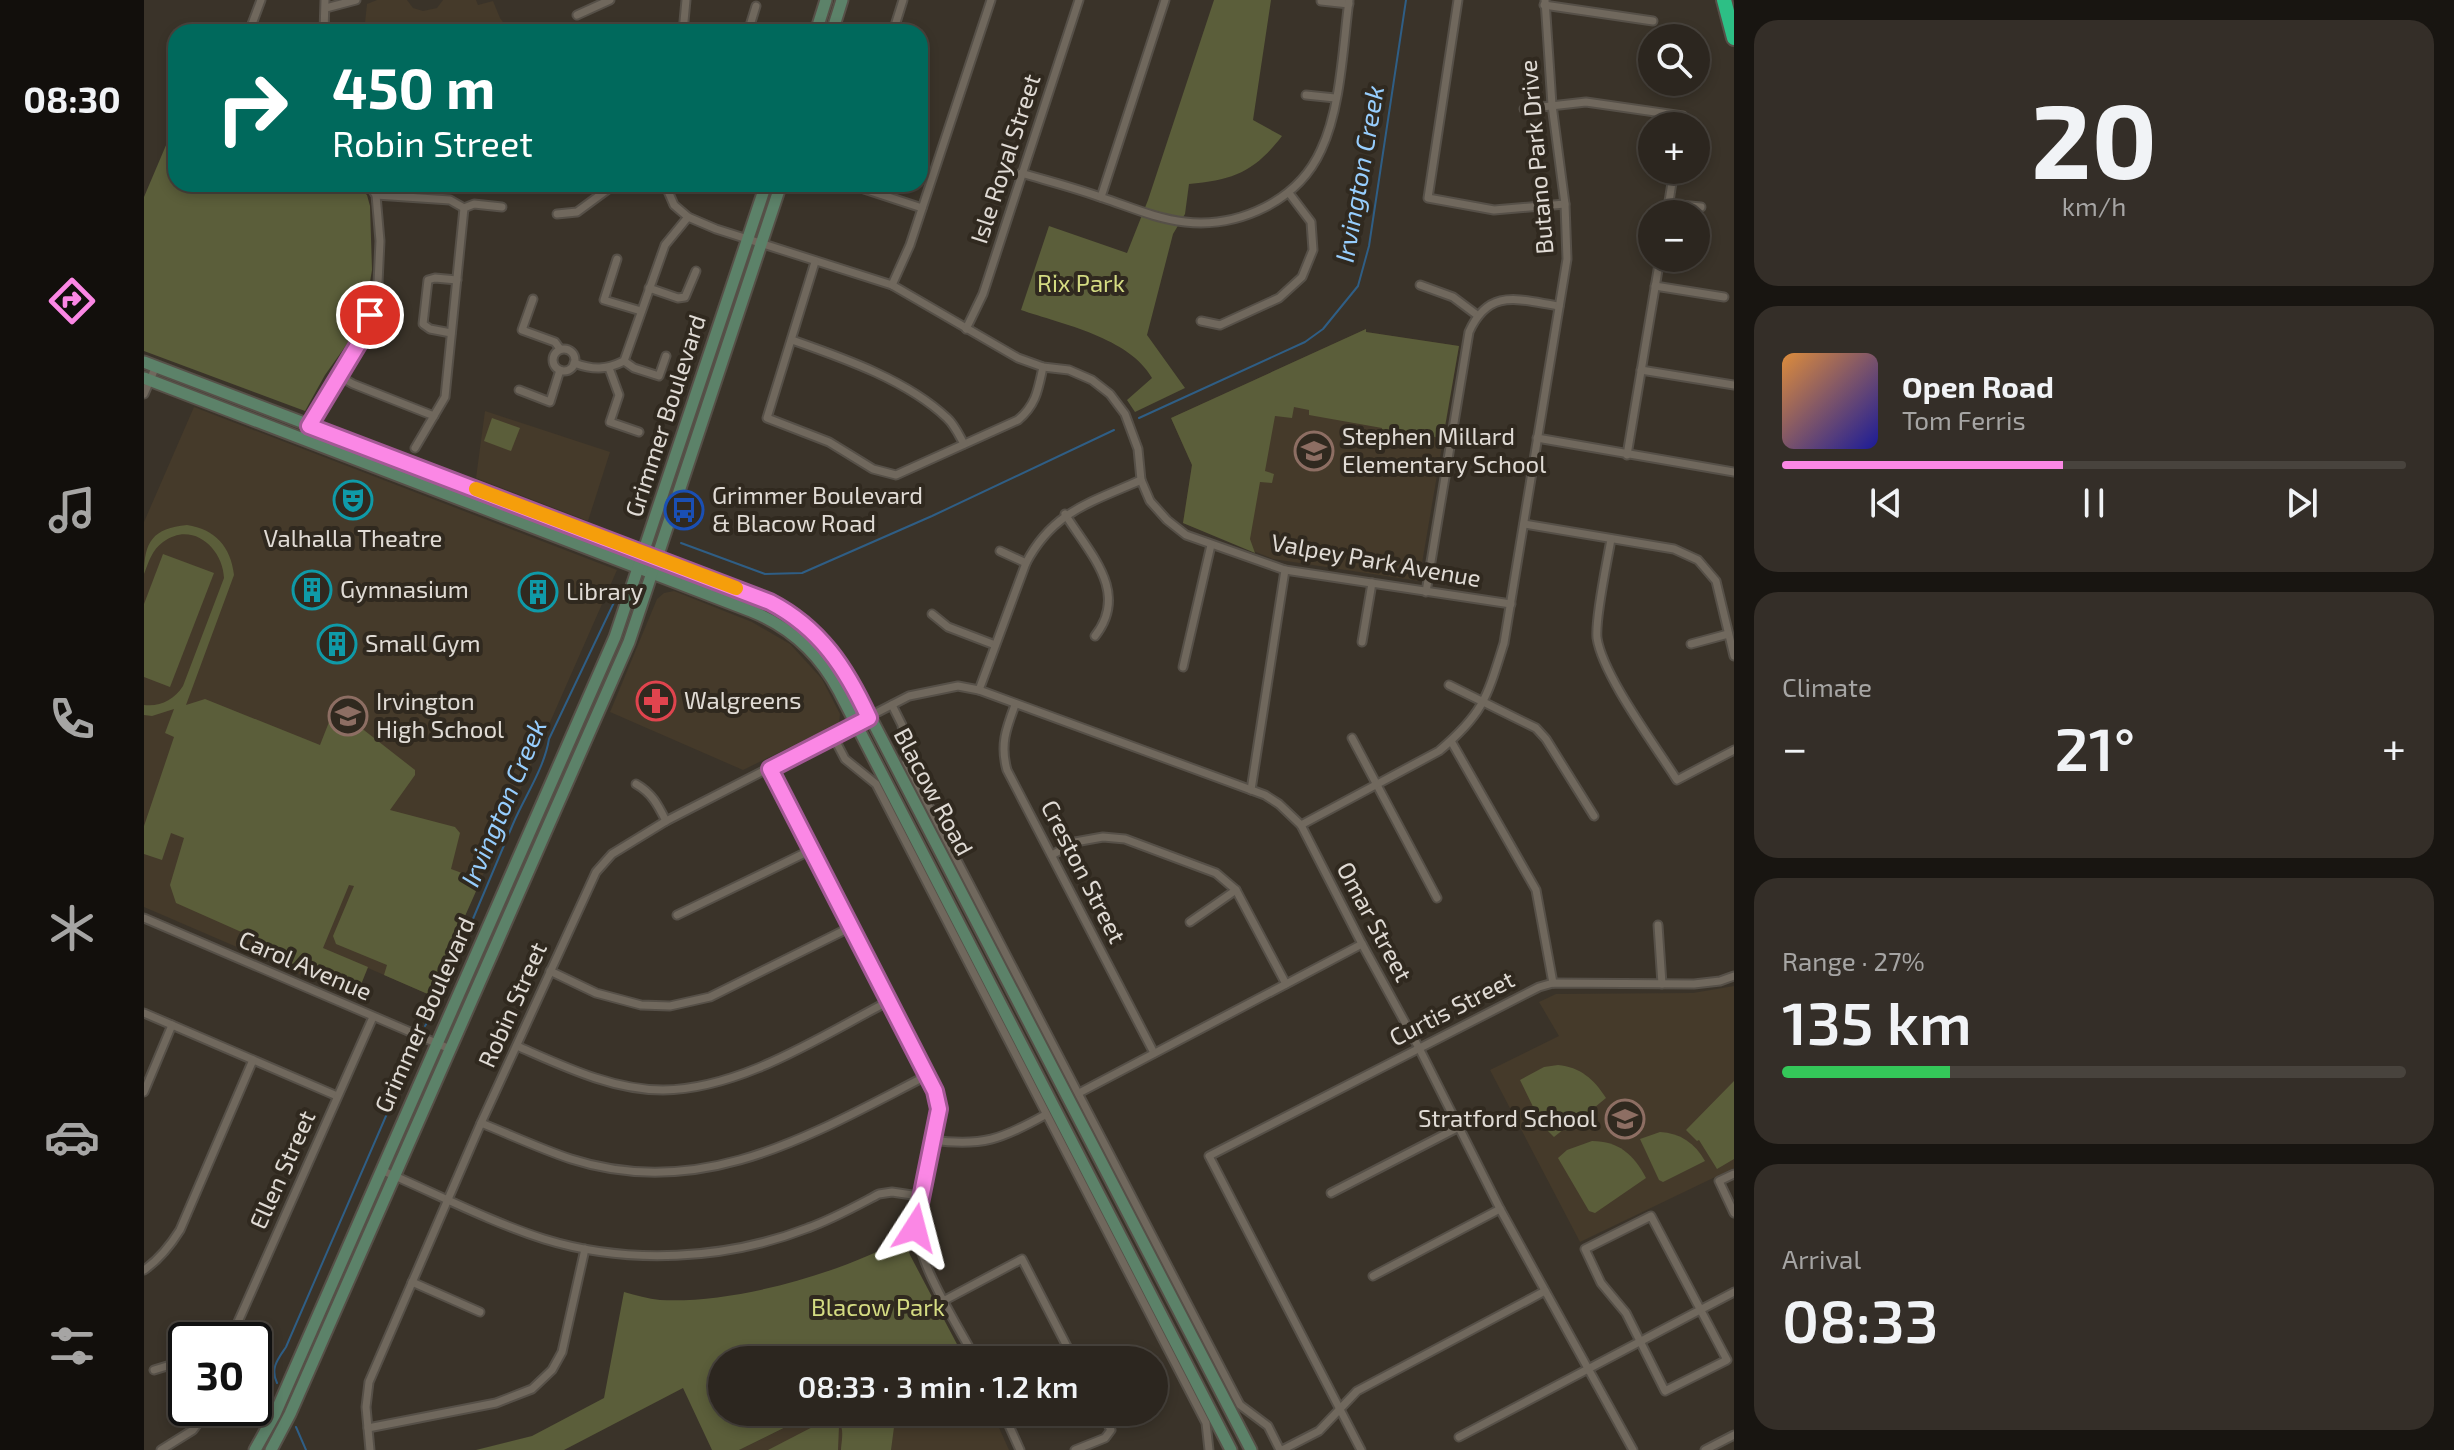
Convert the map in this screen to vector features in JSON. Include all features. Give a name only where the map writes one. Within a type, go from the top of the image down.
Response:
[{"type":"highway","points":[[1724,0],[1734,38]]},
{"type":"main road","points":[[818,24],[826,0]]},
{"type":"main road","points":[[834,24],[842,0]]},
{"type":"main road","name":"Grimmer Boulevard","points":[[255,1450],[278,1407],[615,637],[763,192]]},
{"type":"main road","name":"Grimmer Boulevard","points":[[271,1450],[287,1421],[629,642],[778,192]]},
{"type":"main road","name":"Blacow Road","points":[[150,364],[763,599],[804,623],[840,662],[1251,1450]]},
{"type":"main road","name":"Blacow Road","points":[[147,379],[751,611],[788,630],[808,646],[827,670],[857,724],[1231,1450]]},
{"type":"street","points":[[252,24],[261,0]]},
{"type":"street","points":[[324,24],[325,4],[339,6],[356,0]]},
{"type":"street","points":[[577,15],[610,0]]},
{"type":"street","points":[[684,24],[686,0]]},
{"type":"street","points":[[896,24],[903,0]]},
{"type":"street","points":[[928,190],[991,0]]},
{"type":"street","name":"Isle Royal Street","points":[[966,329],[983,294],[1079,0]]},
{"type":"street","points":[[1101,197],[1165,0]]},
{"type":"street","points":[[1458,0],[1428,198],[1494,210],[1565,204]]},
{"type":"street","points":[[1021,173],[1185,222],[1220,222],[1258,212],[1289,193],[1322,149],[1335,98],[1349,2],[1321,1]]},
{"type":"street","points":[[1545,2],[1653,21]]},
{"type":"street","name":"Butano Park Drive","points":[[1301,825],[1439,751],[1451,741],[1470,723],[1485,702],[1504,643],[1567,259],[1565,204],[1552,105],[1545,2]]},
{"type":"street","points":[[750,24],[756,6]]},
{"type":"street","points":[[1306,95],[1335,98]]},
{"type":"street","points":[[1524,109],[1586,102],[1655,112]]},
{"type":"street","points":[[302,437],[359,343],[370,315],[378,283],[380,241],[374,192]]},
{"type":"street","points":[[557,214],[577,212],[604,192]]},
{"type":"street","points":[[574,363],[591,370],[609,368],[624,361],[665,245],[688,217],[674,205],[668,192]]},
{"type":"street","points":[[873,192],[922,208]]},
{"type":"street","points":[[892,285],[910,245],[927,192]]},
{"type":"street","points":[[1201,321],[1220,325],[1279,298],[1302,277],[1313,250],[1311,222],[1289,193]]},
{"type":"street","points":[[376,195],[450,200],[464,208]]},
{"type":"street","points":[[464,208],[474,204],[502,207]]},
{"type":"street","points":[[415,448],[445,397],[464,208]]},
{"type":"street","name":"Valpey Park Avenue","points":[[688,217],[761,244],[892,285],[1018,358],[1043,367],[1069,370],[1092,380],[1110,394],[1125,414],[1138,449],[1141,480],[1150,501],[1186,535],[1285,570],[1511,604]]},
{"type":"street","points":[[617,259],[604,300],[641,311]]},
{"type":"street","points":[[815,262],[767,418],[829,442],[873,469],[896,475],[1018,420],[1030,410],[1036,399],[1043,367]]},
{"type":"street","points":[[649,288],[678,298],[685,297],[696,271]]},
{"type":"street","points":[[1627,455],[1658,272]]},
{"type":"street","points":[[451,333],[430,329],[423,324],[428,280],[457,280]]},
{"type":"street","points":[[1420,285],[1453,297],[1477,315]]},
{"type":"street","points":[[1655,286],[1724,297]]},
{"type":"street","points":[[533,299],[522,330],[572,352],[574,363]]},
{"type":"street","points":[[1426,592],[1469,332],[1477,315],[1490,304],[1504,299],[1559,306]]},
{"type":"street","points":[[792,340],[863,365],[931,405],[950,420],[964,444]]},
{"type":"street","points":[[560,349],[552,358],[554,365],[560,370],[567,370],[574,363]]},
{"type":"street","points":[[624,361],[634,368],[659,376],[666,356]]},
{"type":"street","points":[[144,394],[150,364]]},
{"type":"street","points":[[609,368],[619,395],[610,422],[639,432]]},
{"type":"street","points":[[519,390],[550,402],[560,370]]},
{"type":"street","points":[[1641,370],[1734,385]]},
{"type":"street","points":[[337,375],[434,416]]},
{"type":"street","points":[[1537,438],[1734,472]]},
{"type":"street","points":[[979,690],[1026,563],[1046,531],[1065,514],[1141,480]]},
{"type":"street","points":[[1065,514],[1109,590],[1110,606],[1105,622],[1095,636]]},
{"type":"street","points":[[1524,524],[1674,549],[1698,560],[1716,581],[1734,656]]},
{"type":"street","points":[[1611,539],[1597,635],[1600,653],[1613,679],[1677,780],[1734,750]]},
{"type":"street","points":[[1183,667],[1211,545]]},
{"type":"street","points":[[1000,551],[1026,563]]},
{"type":"street","points":[[1251,790],[1285,570]]},
{"type":"street","points":[[1362,642],[1372,583]]},
{"type":"street","points":[[932,614],[948,627],[995,645]]},
{"type":"street","points":[[1691,644],[1728,634]]},
{"type":"street","points":[[1449,685],[1536,728],[1594,816]]},
{"type":"street","name":"Omar Street","points":[[869,718],[909,696],[932,689],[958,686],[979,690],[1251,790],[1279,804],[1301,825],[1500,1209],[1633,1450]]},
{"type":"street","name":"Blacow Road","points":[[892,705],[902,725],[906,762],[1240,1405],[1268,1426],[1281,1450]]},
{"type":"street","name":"Creston Street","points":[[1015,705],[1003,740],[1002,753],[1007,770],[1154,1053]]},
{"type":"street","name":"Robin Street","points":[[370,1450],[369,1382],[481,1123],[596,872],[612,854],[666,821],[869,718]]},
{"type":"street","name":"Blacow Road","points":[[833,736],[845,759],[876,784],[1206,1423],[1209,1450]]},
{"type":"street","points":[[1352,738],[1437,898]]},
{"type":"street","points":[[1451,741],[1536,890],[1553,983]]},
{"type":"street","points":[[770,769],[935,1091],[939,1109],[915,1217],[918,1245],[969,1346]]},
{"type":"street","points":[[636,784],[646,789],[656,801],[666,821]]},
{"type":"street","points":[[1052,855],[1075,842],[1103,837],[1125,839],[1216,873],[1236,890],[1286,984]]},
{"type":"street","points":[[677,915],[811,850]]},
{"type":"street","points":[[1190,922],[1236,890]]},
{"type":"street","name":"Carol Avenue","points":[[144,918],[450,1049]]},
{"type":"street","points":[[1658,925],[1662,984]]},
{"type":"street","points":[[550,971],[596,993],[641,1005],[670,1006],[710,997],[851,927]]},
{"type":"street","points":[[1079,1093],[1362,944]]},
{"type":"street","name":"Curtis Street","points":[[1340,1410],[1209,1156],[1539,987],[1553,983],[1694,984],[1734,976]]},
{"type":"street","points":[[517,1046],[575,1072],[621,1085],[663,1090],[749,1072],[889,1001]]},
{"type":"street","points":[[144,1013],[337,1096]]},
{"type":"street","name":"Ellen Street","points":[[238,1322],[373,1017]]},
{"type":"street","points":[[144,1092],[172,1025]]},
{"type":"street","points":[[144,1270],[155,1263],[180,1230],[253,1060]]},
{"type":"street","points":[[481,1123],[572,1159],[612,1168],[689,1171],[721,1167],[791,1143],[928,1075]]},
{"type":"street","points":[[932,1140],[967,1144],[986,1141],[1008,1136],[1045,1115]]},
{"type":"street","points":[[1331,1193],[1459,1127]]},
{"type":"street","points":[[381,1170],[502,1224],[546,1240],[585,1249],[641,1255],[701,1253],[745,1247],[806,1229],[879,1194],[892,1192],[919,1196]]},
{"type":"street","points":[[1734,1174],[1719,1181],[1734,1213]]},
{"type":"street","points":[[1373,1276],[1500,1209]]},
{"type":"street","points":[[1651,1216],[1701,1309],[1727,1360],[1665,1391],[1626,1313],[1601,1283],[1585,1249],[1651,1216]]},
{"type":"street","points":[[368,1428],[496,1403],[532,1389],[552,1370],[562,1352],[585,1249]]},
{"type":"street","points":[[945,1300],[1022,1259],[1067,1346]]},
{"type":"street","points":[[412,1282],[480,1312]]},
{"type":"street","points":[[1281,1450],[1319,1431],[1357,1391],[1545,1291]]},
{"type":"street","points":[[1459,1437],[1734,1292]]},
{"type":"street","points":[[154,1370],[168,1366]]},
{"type":"street","points":[[1340,1410],[1361,1450]]},
{"type":"street","points":[[161,1450],[196,1426]]},
{"type":"street","points":[[1009,1426],[1020,1450]]},
{"type":"street","points":[[1075,1450],[1105,1438],[1111,1430],[1109,1426]]},
{"type":"street","points":[[1705,1450],[1734,1435]]},
{"type":"shaded area","points":[[377,0],[407,0],[413,8],[423,11],[437,8],[443,0],[476,0],[478,5],[493,1],[504,24],[365,24],[367,4]]},
{"type":"shaded area","name":"Stephen Millard Elementary School","points":[[1366,329],[1366,332],[1459,346],[1419,581],[1273,559],[1183,523],[1192,465],[1171,418]]},
{"type":"shaded area","name":"Irvington High School","points":[[194,407],[617,570],[430,995],[368,968],[355,998],[144,907],[144,522]]},
{"type":"shaded area","points":[[485,411],[610,452],[588,521],[476,478]]},
{"type":"shaded area","points":[[674,591],[752,622],[790,644],[822,679],[840,714],[839,723],[743,770],[610,712],[657,599],[664,593]]},
{"type":"shaded area","name":"Stratford School","points":[[1734,986],[1734,1168],[1580,1242],[1490,1070],[1559,1036],[1539,1002],[1556,994],[1693,993]]},
{"type":"shaded area","points":[[788,1426],[998,1426],[1009,1450],[739,1450]]},
{"type":"green space","name":"Rix Park","points":[[1214,0],[1271,0],[1253,120],[1282,136],[1262,158],[1242,172],[1219,180],[1189,184],[1185,214],[1173,234],[1147,335],[1185,388],[1135,412],[1127,400],[1152,378],[1142,364],[1128,352],[1094,334],[1021,310],[1049,226],[1127,253],[1148,200]]},
{"type":"green space","points":[[168,140],[168,192],[363,192],[367,195],[372,270],[369,288],[354,334],[325,375],[305,411],[144,351],[144,197]]},
{"type":"green space","points":[[1366,329],[1366,332],[1459,346],[1443,438],[1382,431],[1382,428],[1309,415],[1309,410],[1294,407],[1292,418],[1275,416],[1265,471],[1274,474],[1272,483],[1260,482],[1250,539],[1255,553],[1183,523],[1192,465],[1171,418]]},
{"type":"green space","points":[[492,418],[520,428],[511,451],[484,441]]},
{"type":"green space","points":[[187,525],[206,531],[220,541],[229,556],[234,575],[186,705],[205,699],[320,745],[331,717],[360,727],[415,770],[415,775],[390,810],[455,827],[460,833],[451,869],[481,880],[430,995],[384,975],[387,965],[336,944],[333,936],[354,886],[349,885],[323,948],[368,967],[358,992],[261,950],[264,942],[176,903],[170,885],[184,838],[171,833],[162,860],[144,854],[144,826],[174,737],[165,733],[174,709],[152,716],[144,715],[144,705],[166,702],[183,686],[224,578],[212,548],[204,540],[185,534],[174,536],[159,545],[144,574],[146,553],[158,533]]},
{"type":"green space","points":[[163,554],[214,573],[170,687],[144,677],[144,604]]},
{"type":"green space","points":[[1558,1065],[1586,1075],[1606,1098],[1566,1131],[1564,1129],[1554,1137],[1542,1125],[1520,1080],[1544,1067]]},
{"type":"green space","points":[[1734,1081],[1734,1159],[1717,1169],[1699,1140],[1686,1130]]},
{"type":"green space","points":[[1660,1132],[1686,1140],[1705,1161],[1663,1182],[1659,1180],[1640,1139]]},
{"type":"green space","points":[[1592,1141],[1625,1151],[1646,1178],[1595,1213],[1589,1211],[1558,1158],[1567,1150]]},
{"type":"green space","name":"Blacow Park","points":[[905,1238],[910,1255],[958,1346],[708,1346],[708,1426],[788,1426],[739,1450],[712,1450],[683,1388],[564,1450],[476,1450],[532,1436],[604,1398],[624,1292],[656,1299],[721,1297],[787,1284],[879,1251]]},
{"type":"green space","points":[[814,1426],[839,1426],[838,1450],[768,1450]]},
{"type":"green space","points":[[894,1426],[891,1450],[841,1450],[841,1427]]},
{"type":"waterway","name":"Irvington Creek","points":[[1139,418],[1305,342],[1323,329],[1358,286],[1369,246],[1406,0]]},
{"type":"waterway","name":"Irvington Creek","points":[[681,543],[765,574],[802,573],[1114,430]]},
{"type":"waterway","name":"Irvington Creek","points":[[425,1026],[444,990],[513,824],[539,772],[549,739],[618,594]]},
{"type":"waterway","name":"Irvington Creek","points":[[277,1383],[274,1373],[276,1364],[402,1079],[415,1057],[416,1046]]},
{"type":"waterway","name":"Irvington Creek","points":[[296,1427],[306,1450]]},
{"type":"slow traffic","points":[[476,489],[736,588]]},
{"type":"place","name":"Stephen Millard Elementary School","points":[[1314,451]]},
{"type":"place","name":"Valhalla Theatre","points":[[353,500]]},
{"type":"place","name":"Grimmer Boulevard & Blacow Road","points":[[684,510]]},
{"type":"place","name":"Gymnasium","points":[[312,590]]},
{"type":"place","name":"Library","points":[[538,592]]},
{"type":"place","name":"Small Gym","points":[[337,644]]},
{"type":"place","name":"Walgreens","points":[[656,701]]},
{"type":"place","name":"Irvington High School","points":[[348,716]]},
{"type":"place","name":"Stratford School","points":[[1625,1119]]},
{"type":"route","points":[[370,315],[359,343],[309,426],[770,602],[810,628],[845,669],[869,718],[770,769],[935,1091],[939,1109],[915,1228]]}]
